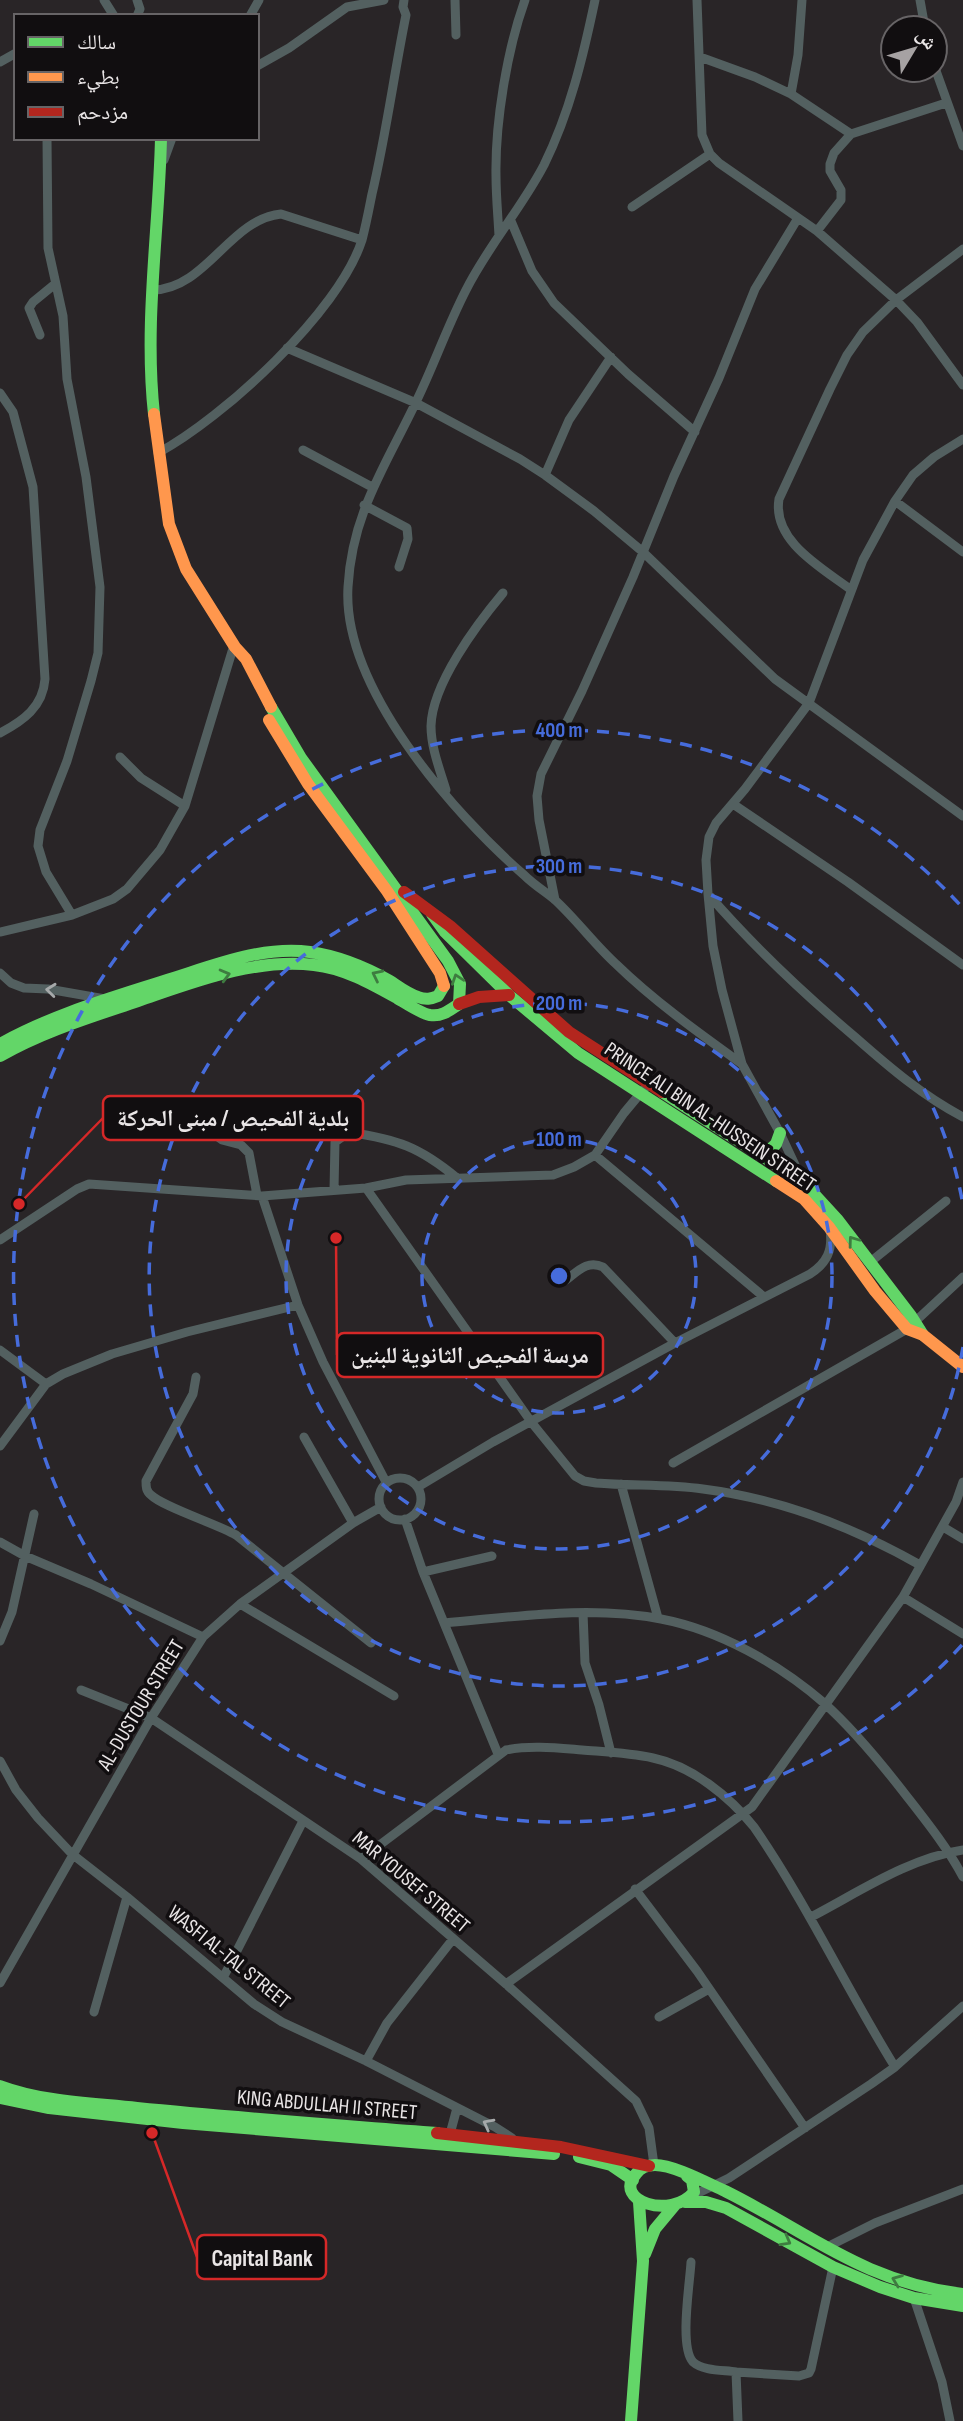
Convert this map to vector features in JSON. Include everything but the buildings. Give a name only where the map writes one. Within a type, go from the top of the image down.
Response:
[{"type":"street","points":[[104,0],[111,11]]},
{"type":"street","points":[[259,65],[289,48],[347,7],[384,0]]},
{"type":"street","points":[[158,453],[219,411],[287,348],[325,304],[346,274],[362,240],[377,174],[406,15],[404,0]]},
{"type":"street","points":[[454,0],[456,35]]},
{"type":"street","points":[[499,236],[496,177],[498,121],[525,0]]},
{"type":"street","points":[[595,0],[575,90],[562,125],[543,166],[511,221],[465,291],[416,403],[364,505],[350,562],[347,591],[349,616],[360,661],[381,706],[410,749],[448,796],[510,863],[555,900],[617,966],[701,1035],[742,1064]]},
{"type":"street","points":[[697,0],[702,135],[710,154],[745,182],[817,231],[896,300],[963,385]]},
{"type":"street","points":[[791,94],[798,55],[802,0]]},
{"type":"street","points":[[700,57],[755,77],[791,94],[851,134]]},
{"type":"street","points":[[940,84],[963,146]]},
{"type":"street","points":[[817,231],[841,200],[841,191],[830,171],[830,164],[834,153],[851,134],[946,103]]},
{"type":"street","points":[[47,140],[48,248],[63,316],[67,379],[86,477],[100,587],[98,653],[67,761],[40,830],[38,846],[46,872],[72,915]]},
{"type":"street","name":"PRINCE ALI BIN AL-HUSSEIN STREET","points":[[161,140],[150,337],[150,388],[169,524],[186,569],[246,659],[301,758],[392,890],[460,934],[569,1032],[803,1182],[823,1201],[912,1325]]},
{"type":"street","points":[[160,169],[171,140]]},
{"type":"street","points":[[632,207],[710,154]]},
{"type":"street","points":[[153,290],[166,290],[177,286],[205,266],[252,225],[272,215],[281,214],[362,240]]},
{"type":"street","points":[[555,900],[539,820],[537,796],[541,774],[582,691],[755,289],[798,218]]},
{"type":"street","points":[[511,221],[517,239],[543,289],[554,303],[695,432]]},
{"type":"street","points":[[850,589],[794,544],[782,529],[777,509],[779,499],[848,355],[863,332],[896,300],[963,248]]},
{"type":"street","points":[[40,335],[29,308],[55,284]]},
{"type":"street","points":[[287,348],[416,403],[545,475],[643,552],[775,679],[963,816]]},
{"type":"street","points":[[545,475],[569,420],[611,357]]},
{"type":"street","points":[[0,393],[13,412],[33,487],[45,679],[44,690],[35,708],[14,726],[0,733]]},
{"type":"street","points":[[804,1199],[803,1182],[742,1064],[719,979],[708,894],[706,860],[709,837],[716,824],[809,703],[850,589],[895,501],[914,475],[934,457],[963,439]]},
{"type":"street","points":[[303,450],[372,487]]},
{"type":"street","points":[[895,501],[963,552]]},
{"type":"street","points":[[364,505],[407,528],[408,538],[400,567]]},
{"type":"street","points":[[448,796],[433,743],[433,713],[456,657],[503,593]]},
{"type":"street","points":[[0,932],[72,915],[107,902],[128,889],[160,850],[185,806],[235,646]]},
{"type":"street","points":[[120,757],[141,778],[185,806]]},
{"type":"street","points":[[733,804],[963,965]]},
{"type":"street","points":[[0,1056],[67,1024],[140,995],[225,963],[260,955],[303,951],[325,954],[359,966],[418,997],[436,998],[444,985],[440,973],[392,890]]},
{"type":"street","points":[[392,890],[457,976],[460,984],[459,1004]]},
{"type":"street","points":[[708,894],[765,957],[832,1018],[910,1083],[963,1117]]},
{"type":"street","name":"PRINCE ALI BIN AL-HUSSEIN STREET","points":[[432,914],[453,941],[509,995],[578,1054],[804,1199],[829,1227],[875,1291],[963,1367]]},
{"type":"street","points":[[0,1044],[107,999],[140,995],[293,962],[339,971],[429,1015],[443,1015],[459,1004],[479,997],[509,995]]},
{"type":"street","points":[[0,973],[10,983],[24,988],[48,989],[107,999]]},
{"type":"street","points":[[0,1240],[77,1189],[89,1184],[260,1196],[366,1188],[406,1180],[553,1174],[574,1167],[595,1155],[649,1083]]},
{"type":"street","points":[[212,1107],[218,1137],[242,1145],[250,1153],[260,1196],[298,1305],[323,1362],[386,1482]]},
{"type":"street","points":[[334,1190],[335,1142],[349,1132],[391,1138],[430,1157],[457,1178]]},
{"type":"street","points":[[764,1155],[776,1144],[780,1133]]},
{"type":"street","points":[[595,1155],[764,1297]]},
{"type":"street","points":[[366,1188],[532,1423],[575,1476],[584,1481],[706,1489],[799,1511],[863,1535],[920,1565]]},
{"type":"street","points":[[869,1263],[946,1201]]},
{"type":"street","points":[[418,1488],[494,1442],[818,1269],[830,1253],[832,1241],[829,1227]]},
{"type":"street","points":[[566,1280],[588,1264],[603,1267],[675,1343]]},
{"type":"street","points":[[673,1463],[912,1325],[963,1277]]},
{"type":"street","points":[[0,1446],[46,1384],[63,1374],[111,1354],[298,1305]]},
{"type":"street","points":[[0,1350],[46,1384]]},
{"type":"street","points":[[197,1377],[193,1394],[146,1480],[146,1489],[155,1499],[236,1535],[371,1643]]},
{"type":"street","points":[[304,1437],[353,1523]]},
{"type":"street","points":[[403,1478],[412,1481],[418,1488],[420,1507],[414,1515],[405,1519],[390,1518],[381,1507],[379,1498],[386,1482],[403,1478]]},
{"type":"street","points":[[506,1984],[752,1807],[903,1597],[943,1527],[963,1482]]},
{"type":"street","points":[[621,1484],[658,1618]]},
{"type":"street","name":"AL-DUSTOUR STREET","points":[[0,1983],[151,1718],[203,1637],[240,1604],[353,1523],[381,1507]]},
{"type":"street","points":[[0,1641],[12,1612],[34,1514]]},
{"type":"street","points":[[405,1519],[423,1572],[498,1754]]},
{"type":"street","points":[[943,1527],[963,1539]]},
{"type":"street","points":[[0,1542],[203,1637]]},
{"type":"street","points":[[423,1572],[492,1556]]},
{"type":"street","points":[[903,1597],[963,1633]]},
{"type":"street","points":[[240,1604],[394,1696]]},
{"type":"street","points":[[583,1613],[585,1663],[611,1753]]},
{"type":"street","points":[[444,1623],[583,1613],[658,1618],[716,1636],[752,1654],[806,1688],[826,1705],[885,1768],[950,1852],[963,1877]]},
{"type":"street","name":"MAR YOUSEF STREET","points":[[81,1690],[151,1718],[361,1859],[636,2101],[649,2128],[652,2166]]},
{"type":"street","points":[[361,1859],[506,1750],[530,1747],[653,1758],[690,1772],[744,1814],[771,1851],[895,2067]]},
{"type":"street","name":"WASFI AL-TAL STREET","points":[[0,1761],[16,1790],[37,1818],[72,1854],[127,1896],[254,2004],[282,2022],[366,2061],[518,2141]]},
{"type":"street","points":[[223,1978],[303,1821]]},
{"type":"street","points":[[811,1917],[895,1873],[950,1852],[963,1850]]},
{"type":"street","points":[[635,1889],[709,1989],[805,2128]]},
{"type":"street","points":[[94,2012],[127,1896]]},
{"type":"street","points":[[366,2061],[387,2023],[453,1939]]},
{"type":"street","points":[[659,2017],[709,1989]]},
{"type":"street","points":[[639,2202],[658,2207],[684,2201],[715,2186],[895,2067],[963,2007]]},
{"type":"street","name":"KING ABDULLAH II STREET","points":[[0,2086],[52,2099],[287,2123],[518,2141],[600,2153],[652,2166]]},
{"type":"street","name":"KING ABDULLAH II STREET","points":[[0,2098],[49,2108],[183,2123],[575,2157],[611,2165],[632,2180]]},
{"type":"street","points":[[450,2134],[457,2108]]},
{"type":"street","points":[[631,2421],[643,2262],[639,2202],[631,2192],[632,2180],[642,2169],[652,2166],[715,2186],[868,2269],[912,2286],[963,2294]]},
{"type":"street","points":[[643,2262],[655,2229],[684,2201],[694,2186],[687,2176]]},
{"type":"street","points":[[827,2247],[875,2223],[963,2189]]},
{"type":"street","points":[[684,2201],[706,2202],[726,2208],[854,2277],[914,2298],[963,2306]]},
{"type":"street","points":[[691,2262],[687,2328],[689,2354],[693,2362],[701,2367],[736,2372],[799,2376],[809,2373],[833,2267]]},
{"type":"street","points":[[914,2298],[942,2382],[950,2421]]},
{"type":"street","points":[[736,2372],[738,2421]]},
{"type":"traffic: fast","points":[[154,414],[151,310],[161,140]]},
{"type":"traffic: fast","points":[[0,1056],[68,1025],[181,986],[224,973],[269,965],[314,965],[336,969],[368,982],[430,1015],[442,1014],[459,1004],[460,984],[448,961],[301,758],[271,707]]},
{"type":"traffic: fast","points":[[432,914],[445,932],[509,995],[578,1053],[776,1181]]},
{"type":"traffic: fast","points":[[0,1044],[40,1024],[101,1001],[255,954],[310,952],[341,959],[371,971],[424,999],[438,996],[444,986]]},
{"type":"traffic: fast","points":[[662,1092],[803,1182],[837,1219],[923,1335]]},
{"type":"traffic: fast","points":[[764,1155],[776,1144],[780,1133]]},
{"type":"traffic: fast","points":[[0,2086],[50,2099],[85,2103],[437,2133]]},
{"type":"traffic: fast","points":[[0,2098],[49,2108],[183,2123],[554,2154]]},
{"type":"traffic: fast","points":[[579,2157],[611,2165],[633,2180]]},
{"type":"traffic: fast","points":[[687,2176],[692,2180],[694,2192],[672,2205],[647,2204],[632,2192],[631,2184],[642,2169],[655,2165],[671,2168],[725,2191],[866,2267],[928,2288],[963,2294]]},
{"type":"traffic: fast","points":[[631,2421],[643,2261],[639,2202]]},
{"type":"traffic: fast","points":[[685,2202],[706,2202],[726,2208],[833,2267],[880,2287],[914,2298],[963,2306]]},
{"type":"traffic: fast","points":[[645,2254],[655,2229],[675,2205]]},
{"type":"traffic: slow","points":[[154,414],[169,524],[186,569],[235,647],[246,659],[271,707]]},
{"type":"traffic: slow","points":[[269,720],[308,784],[387,891],[440,973],[444,986]]},
{"type":"traffic: slow","points":[[776,1181],[804,1199],[829,1227],[875,1291],[907,1329],[923,1335],[963,1367]]},
{"type":"traffic: jam","points":[[404,892],[450,926],[569,1032],[662,1092]]},
{"type":"traffic: jam","points":[[459,1004],[479,997],[509,995]]},
{"type":"traffic: jam","points":[[437,2133],[561,2147],[649,2166]]},
{"type":"place","name":"بلدية الفحيص / مبنى الحركة","points":[[19,1204]]},
{"type":"place","name":"مرسة الفحيص الثانوية للبنين","points":[[336,1238]]},
{"type":"place","name":"Capital Bank","points":[[152,2133]]}]
